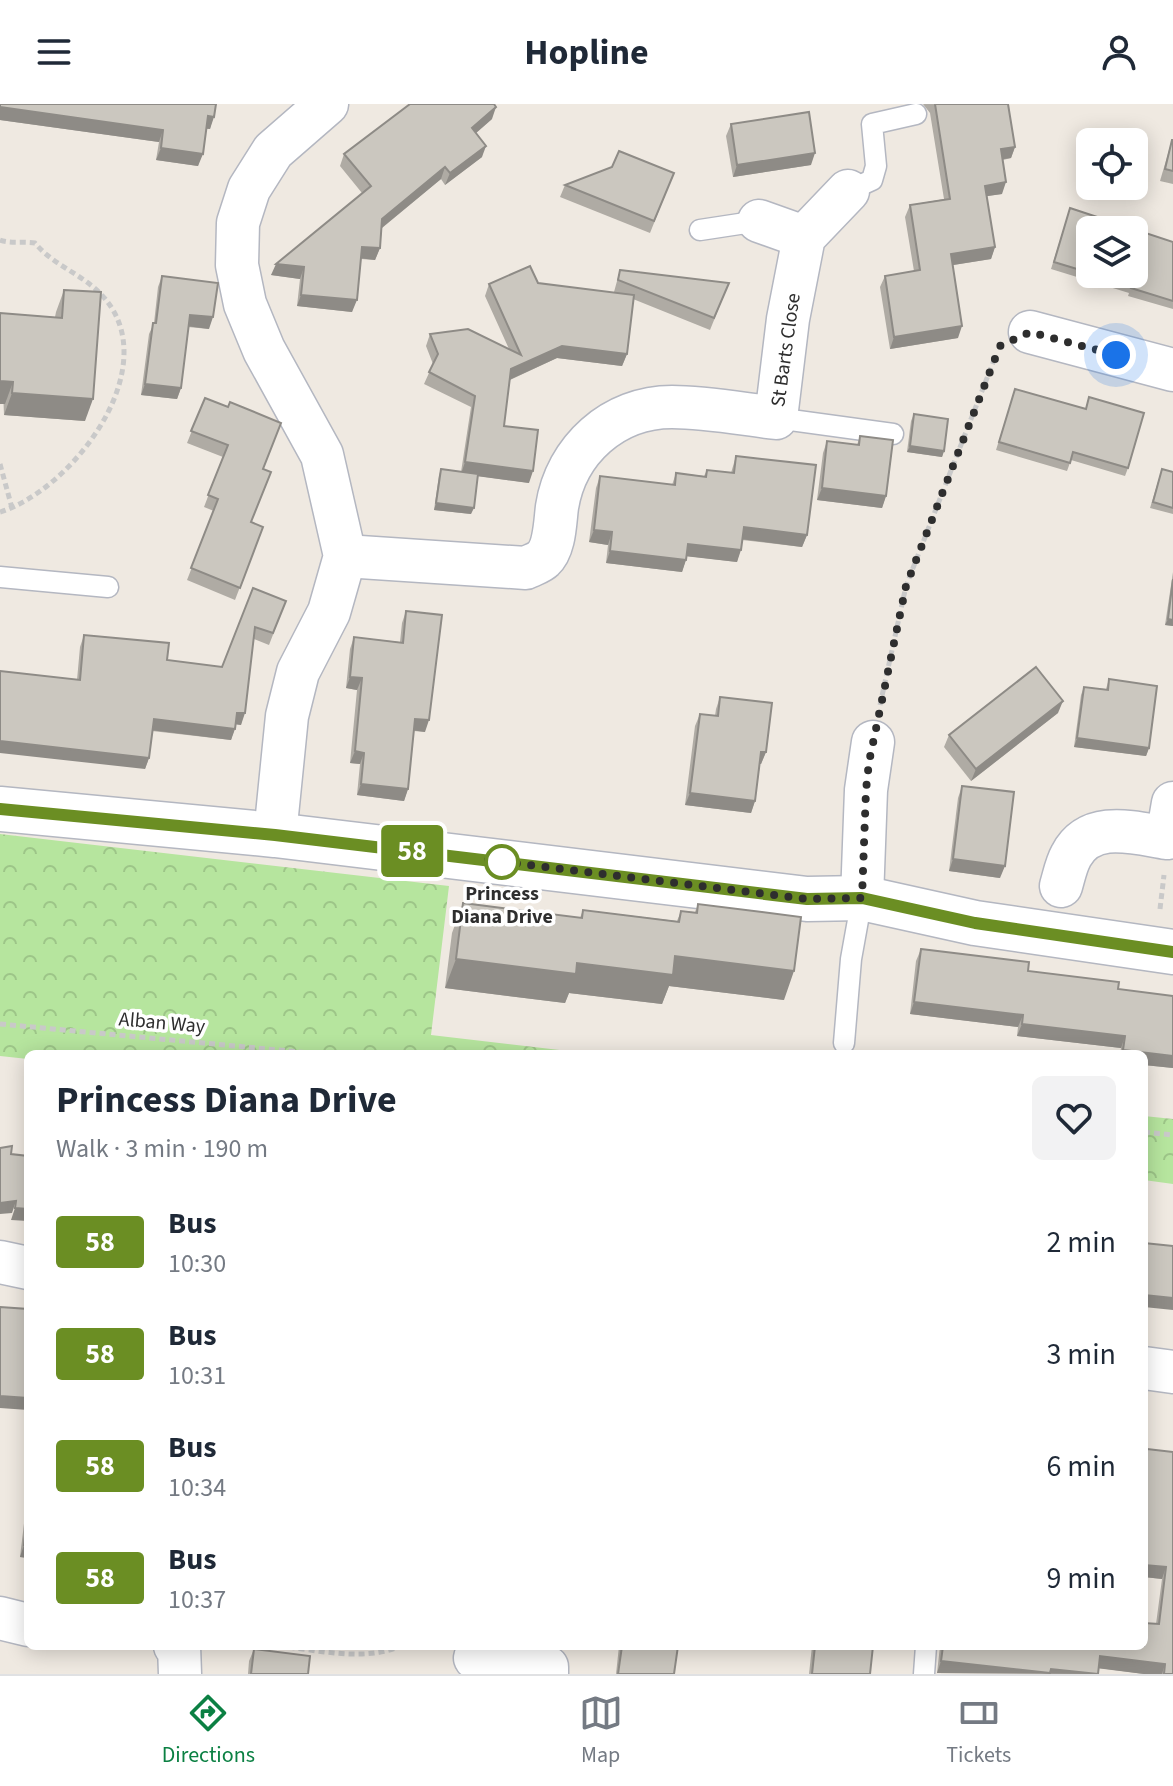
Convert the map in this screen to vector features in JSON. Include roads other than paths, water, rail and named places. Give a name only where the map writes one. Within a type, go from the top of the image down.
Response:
[{"type":"street","points":[[275,835],[287,716],[298,672],[329,612],[345,556],[322,455],[264,350],[245,304],[237,265],[238,223],[249,189],[273,151],[327,104]]},
{"type":"street","points":[[759,221],[804,237],[848,191]]},
{"type":"street","name":"St Barts Close","points":[[345,556],[526,568],[543,559],[551,543],[561,484],[576,454],[596,434],[629,415],[670,407],[776,418],[788,319],[804,237]]},
{"type":"street","points":[[1030,332],[1173,370]]},
{"type":"street","points":[[862,898],[866,790],[873,742]]},
{"type":"street","points":[[1061,886],[1071,854],[1088,838],[1111,830],[1167,838],[1173,803]]},
{"type":"street","points":[[0,809],[275,835],[807,899],[862,898],[975,923],[1173,952]]},
{"type":"street","points":[[0,1262],[24,1267]]},
{"type":"street","points":[[1148,1369],[1173,1372]]},
{"type":"street","points":[[0,1618],[24,1624]]},
{"type":"street","points":[[179,1650],[180,1674]]},
{"type":"street","points":[[475,1658],[548,1662]]},
{"type":"lane","points":[[848,191],[872,180],[876,166],[872,124],[916,114]]},
{"type":"lane","points":[[700,230],[759,221]]},
{"type":"lane","points":[[776,418],[893,434]]},
{"type":"lane","points":[[0,577],[108,587]]},
{"type":"lane","points":[[844,1043],[851,959],[862,898]]},
{"type":"lane","points":[[924,1674],[926,1650]]},
{"type":"place","name":"Princess Diana Drive","points":[[502,862]]}]
